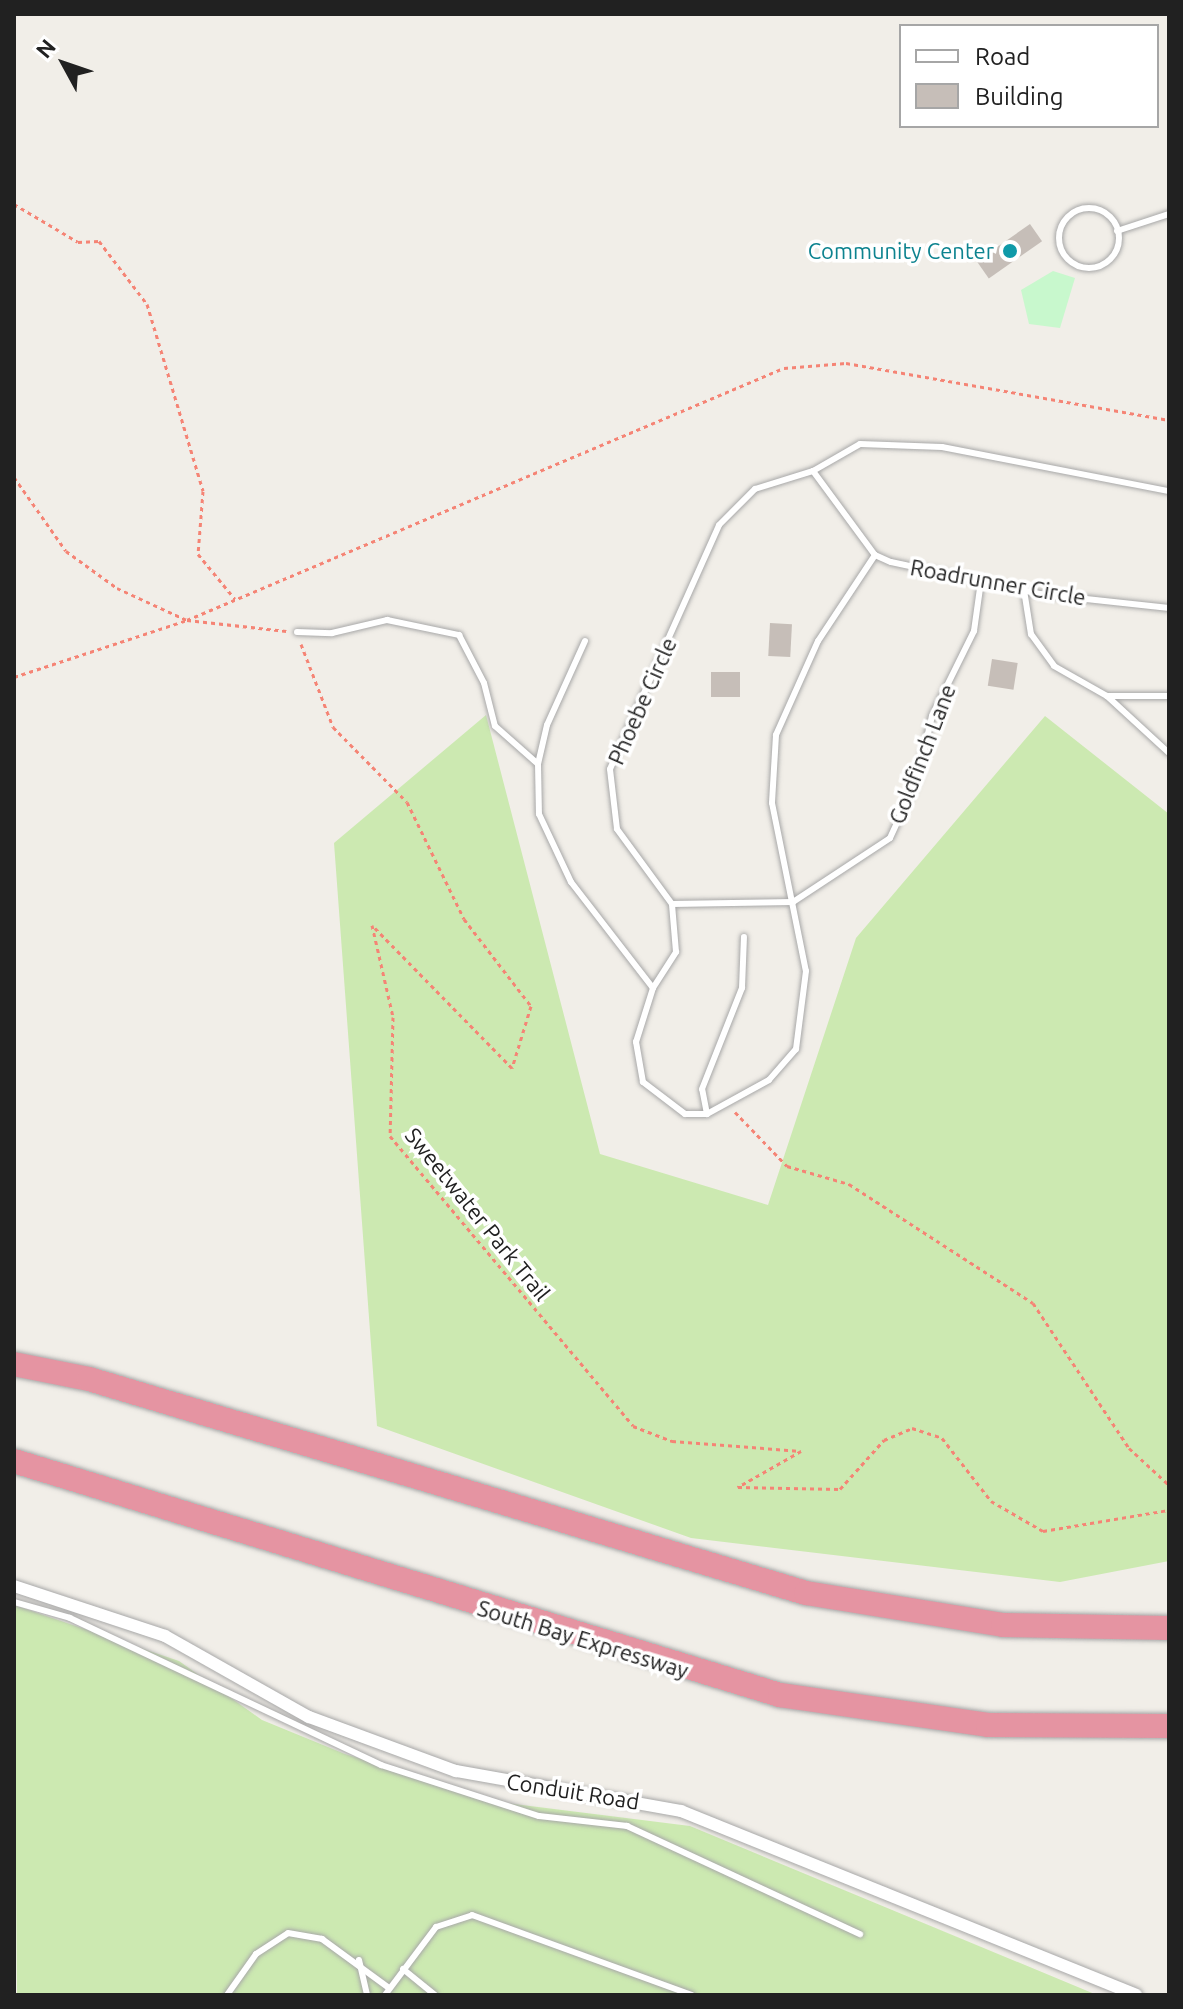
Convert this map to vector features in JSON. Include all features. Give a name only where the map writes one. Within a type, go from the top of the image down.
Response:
[{"type":"highway","points":[[14,1364],[89,1379],[806,1593],[1003,1625],[1169,1628]]},
{"type":"highway","name":"South Bay Expressway","points":[[14,1461],[780,1695],[988,1725],[1169,1726]]},
{"type":"street","name":"Conduit Road","points":[[14,1586],[165,1636],[309,1717],[456,1771],[681,1811],[1136,1995]]},
{"type":"lane","points":[[1088,208],[1106,214],[1117,231],[1111,258],[1094,268],[1075,265],[1059,242],[1063,223],[1088,208]]},
{"type":"lane","points":[[1117,231],[1169,214]]},
{"type":"lane","name":"Phoebe Circle","points":[[672,904],[617,829],[610,769],[719,525],[755,489],[813,471],[860,444],[942,447],[1169,491]]},
{"type":"lane","points":[[793,902],[672,904],[676,952],[653,988],[636,1042],[643,1082],[685,1114],[707,1114],[769,1080],[796,1049],[806,971],[793,902],[772,803],[776,735],[818,641],[875,555],[813,471]]},
{"type":"lane","name":"Roadrunner Circle","points":[[875,555],[1024,590],[1169,608]]},
{"type":"lane","name":"Goldfinch Lane","points":[[793,902],[890,838],[918,777],[932,716],[974,631],[981,581]]},
{"type":"lane","points":[[1024,590],[1031,634],[1054,666],[1107,696],[1169,753]]},
{"type":"lane","points":[[297,632],[332,633],[387,620],[459,635],[484,683],[495,726],[538,764]]},
{"type":"lane","points":[[585,641],[553,705],[538,764],[543,829],[571,882],[653,988]]},
{"type":"lane","points":[[1107,696],[1169,696]]},
{"type":"lane","points":[[707,1114],[702,1089],[742,988],[744,937]]},
{"type":"lane","points":[[14,1602],[70,1618],[381,1765],[539,1816],[627,1826],[860,1934]]},
{"type":"lane","points":[[385,1995],[436,1927],[472,1915],[692,1995]]},
{"type":"lane","points":[[227,1995],[256,1954],[288,1933],[322,1939],[359,1960],[389,1988]]},
{"type":"lane","points":[[359,1960],[367,1995]]},
{"type":"lane","points":[[403,1969],[435,1995]]},
{"type":"path","points":[[14,204],[78,242],[99,241],[147,304],[203,491],[198,554],[235,599]]},
{"type":"path","points":[[14,677],[187,620],[784,368],[846,363],[1169,420]]},
{"type":"path","points":[[14,477],[66,551],[117,588],[187,620],[297,632]]},
{"type":"path","name":"Sweetwater Park Trail","points":[[297,632],[333,727],[407,802],[464,919],[531,1006],[512,1068],[372,925],[393,1017],[390,1136],[633,1426],[672,1441],[801,1451],[738,1487],[840,1489],[884,1440],[912,1428],[942,1438],[991,1501],[1043,1531],[1169,1510]]},
{"type":"path","points":[[728,1104],[787,1166],[849,1184],[1033,1303],[1112,1426],[1169,1485]]},
{"type":"green space","points":[[1053,271],[1075,278],[1060,328],[1029,324],[1021,290]]},
{"type":"green space","points":[[486,715],[600,1154],[768,1205],[856,938],[1045,716],[1169,814],[1169,1561],[1060,1582],[691,1538],[377,1426],[334,843]]},
{"type":"green space","points":[[14,1605],[179,1661],[262,1720],[345,1754],[507,1803],[690,1826],[1097,1995],[17,1995]]},
{"type":"building","name":"Community Center","points":[[1030,224],[1042,241],[989,278],[977,261]]},
{"type":"building","points":[[770,623],[792,624],[790,657],[768,656]]},
{"type":"building","points":[[992,659],[1018,663],[1013,690],[988,686]]},
{"type":"building","points":[[711,672],[740,672],[740,697],[711,697]]},
{"type":"place","name":"Community Center","points":[[1010,251]]}]
